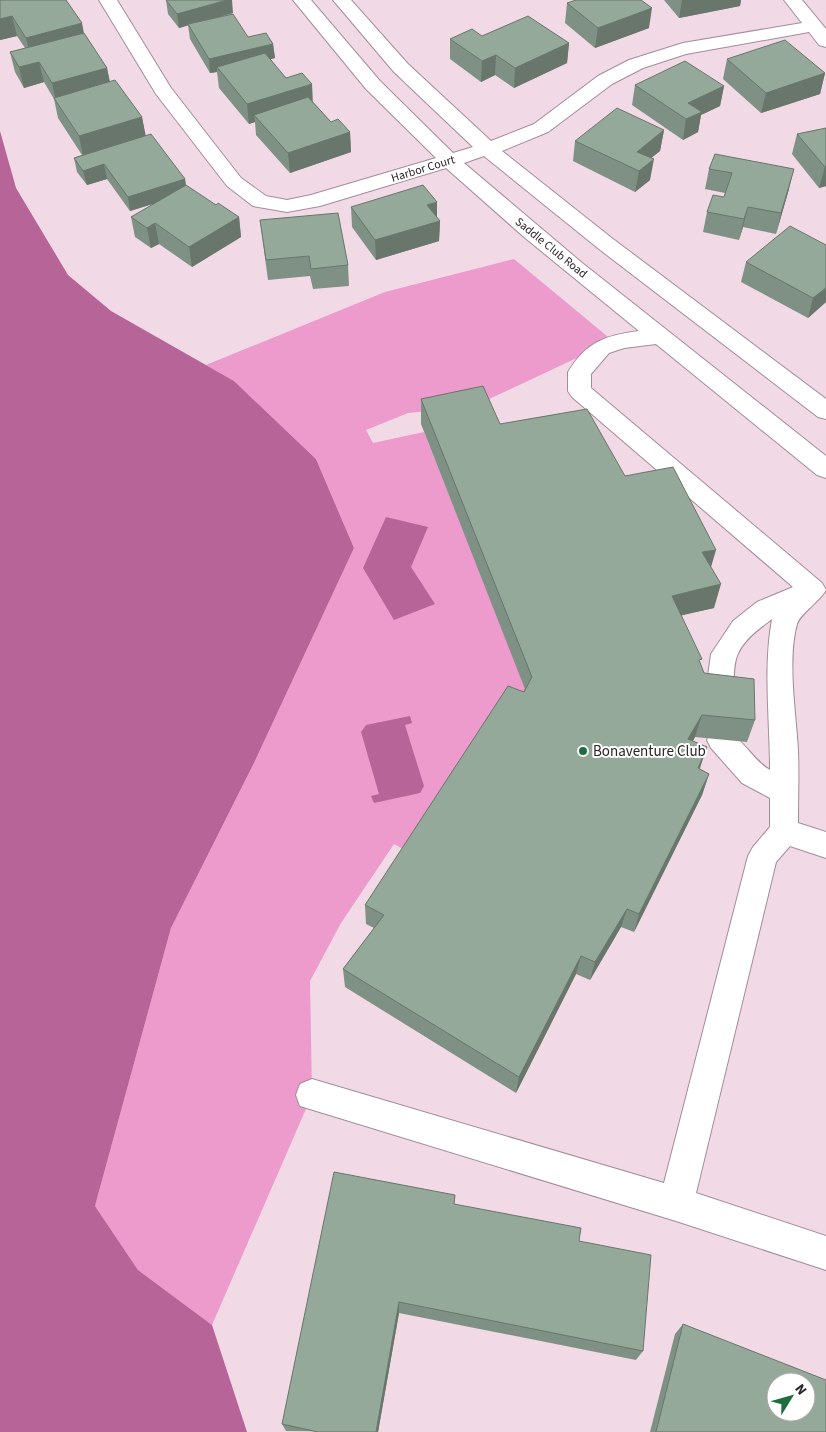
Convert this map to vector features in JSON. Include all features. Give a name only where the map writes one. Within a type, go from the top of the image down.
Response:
[{"type":"street","name":"Harbor Court","points":[[108,0],[163,90],[234,182],[260,201],[287,206],[313,201],[518,138],[541,128],[606,80],[636,64],[683,49],[814,26]]},
{"type":"street","name":"Saddle Club Road","points":[[302,0],[382,97],[448,161],[495,203],[826,469]]},
{"type":"street","points":[[342,0],[361,24],[442,110],[518,177],[826,411]]},
{"type":"street","points":[[794,0],[826,41]]},
{"type":"street","points":[[660,336],[622,341],[601,348],[579,372],[580,391],[819,586]]},
{"type":"street","points":[[720,698],[724,654],[742,628],[766,609],[819,586]]},
{"type":"street","points":[[676,1204],[763,856],[784,831],[784,753],[780,692],[781,642],[785,618],[819,586]]},
{"type":"street","points":[[721,740],[752,774],[784,792]]},
{"type":"street","points":[[784,831],[826,845]]},
{"type":"street","points":[[312,1095],[676,1204],[826,1253]]},
{"type":"shaded area","points":[[0,131],[16,188],[68,275],[111,311],[234,381],[316,459],[354,548],[254,763],[171,928],[95,1206],[138,1270],[212,1325],[247,1432],[0,1432]]},
{"type":"shaded area","points":[[514,259],[613,341],[472,407],[408,413],[366,430],[373,443],[424,432],[530,699],[412,854],[394,844],[341,923],[310,981],[312,1095],[212,1325],[138,1270],[95,1206],[171,928],[254,763],[354,548],[316,459],[234,381],[206,365],[385,292]]},
{"type":"shaded area","points":[[386,517],[428,527],[411,567],[435,604],[394,620],[363,568]]},
{"type":"shaded area","points":[[410,716],[412,723],[405,725],[424,786],[420,793],[374,803],[371,796],[379,794],[361,732],[366,725]]},
{"type":"building","points":[[0,0],[66,0],[82,23],[26,38],[12,16],[0,19]]},
{"type":"building","points":[[166,0],[227,0],[177,14]]},
{"type":"building","points":[[576,0],[641,0],[652,8],[598,28],[567,3]]},
{"type":"building","points":[[233,14],[248,37],[266,33],[273,44],[209,59],[188,24]]},
{"type":"building","points":[[528,16],[569,43],[515,68],[496,55],[482,61],[450,39],[472,29],[482,36]]},
{"type":"building","points":[[84,33],[107,68],[52,83],[39,62],[19,67],[10,52]]},
{"type":"building","points":[[785,40],[825,73],[766,93],[727,59]]},
{"type":"building","points":[[265,53],[286,78],[302,73],[312,84],[247,104],[217,67]]},
{"type":"building","points":[[685,61],[724,86],[688,103],[702,112],[686,119],[635,85]]},
{"type":"building","points":[[115,80],[142,117],[79,136],[54,98]]},
{"type":"building","points":[[308,97],[331,122],[338,119],[350,132],[288,153],[254,115]]},
{"type":"building","points":[[617,108],[664,130],[637,152],[654,159],[639,171],[575,141]]},
{"type":"building","points":[[826,128],[826,167],[825,167],[797,134]]},
{"type":"building","points":[[151,134],[185,179],[128,197],[104,164],[83,171],[74,158]]},
{"type":"building","points":[[715,154],[794,169],[781,213],[748,207],[744,219],[707,212],[713,195],[724,197],[732,173],[709,169]]},
{"type":"building","points":[[186,185],[216,205],[218,203],[239,217],[189,247],[155,223],[147,228],[131,217]]},
{"type":"building","points":[[423,185],[437,202],[427,205],[440,221],[375,240],[351,207]]},
{"type":"building","points":[[338,213],[348,265],[311,269],[309,256],[266,260],[260,220]]},
{"type":"building","points":[[790,226],[826,245],[826,288],[813,298],[746,262]]},
{"type":"building","name":"Bonaventure Club","points":[[483,386],[500,424],[587,409],[625,476],[673,467],[716,550],[702,552],[721,584],[672,596],[702,659],[699,660],[704,673],[754,679],[755,720],[702,715],[688,739],[707,747],[698,768],[709,774],[639,914],[627,909],[595,962],[581,956],[519,1077],[343,969],[384,915],[365,905],[508,686],[524,692],[532,677],[421,399]]},
{"type":"building","points":[[334,1172],[455,1195],[454,1204],[581,1228],[579,1241],[651,1255],[643,1351],[399,1302],[376,1432],[318,1432],[282,1424]]},
{"type":"building","points":[[683,1324],[806,1372],[766,1372],[766,1422],[816,1422],[816,1376],[826,1380],[826,1432],[656,1432]]},
{"type":"place","name":"Bonaventure Club","points":[[583,751]]}]
